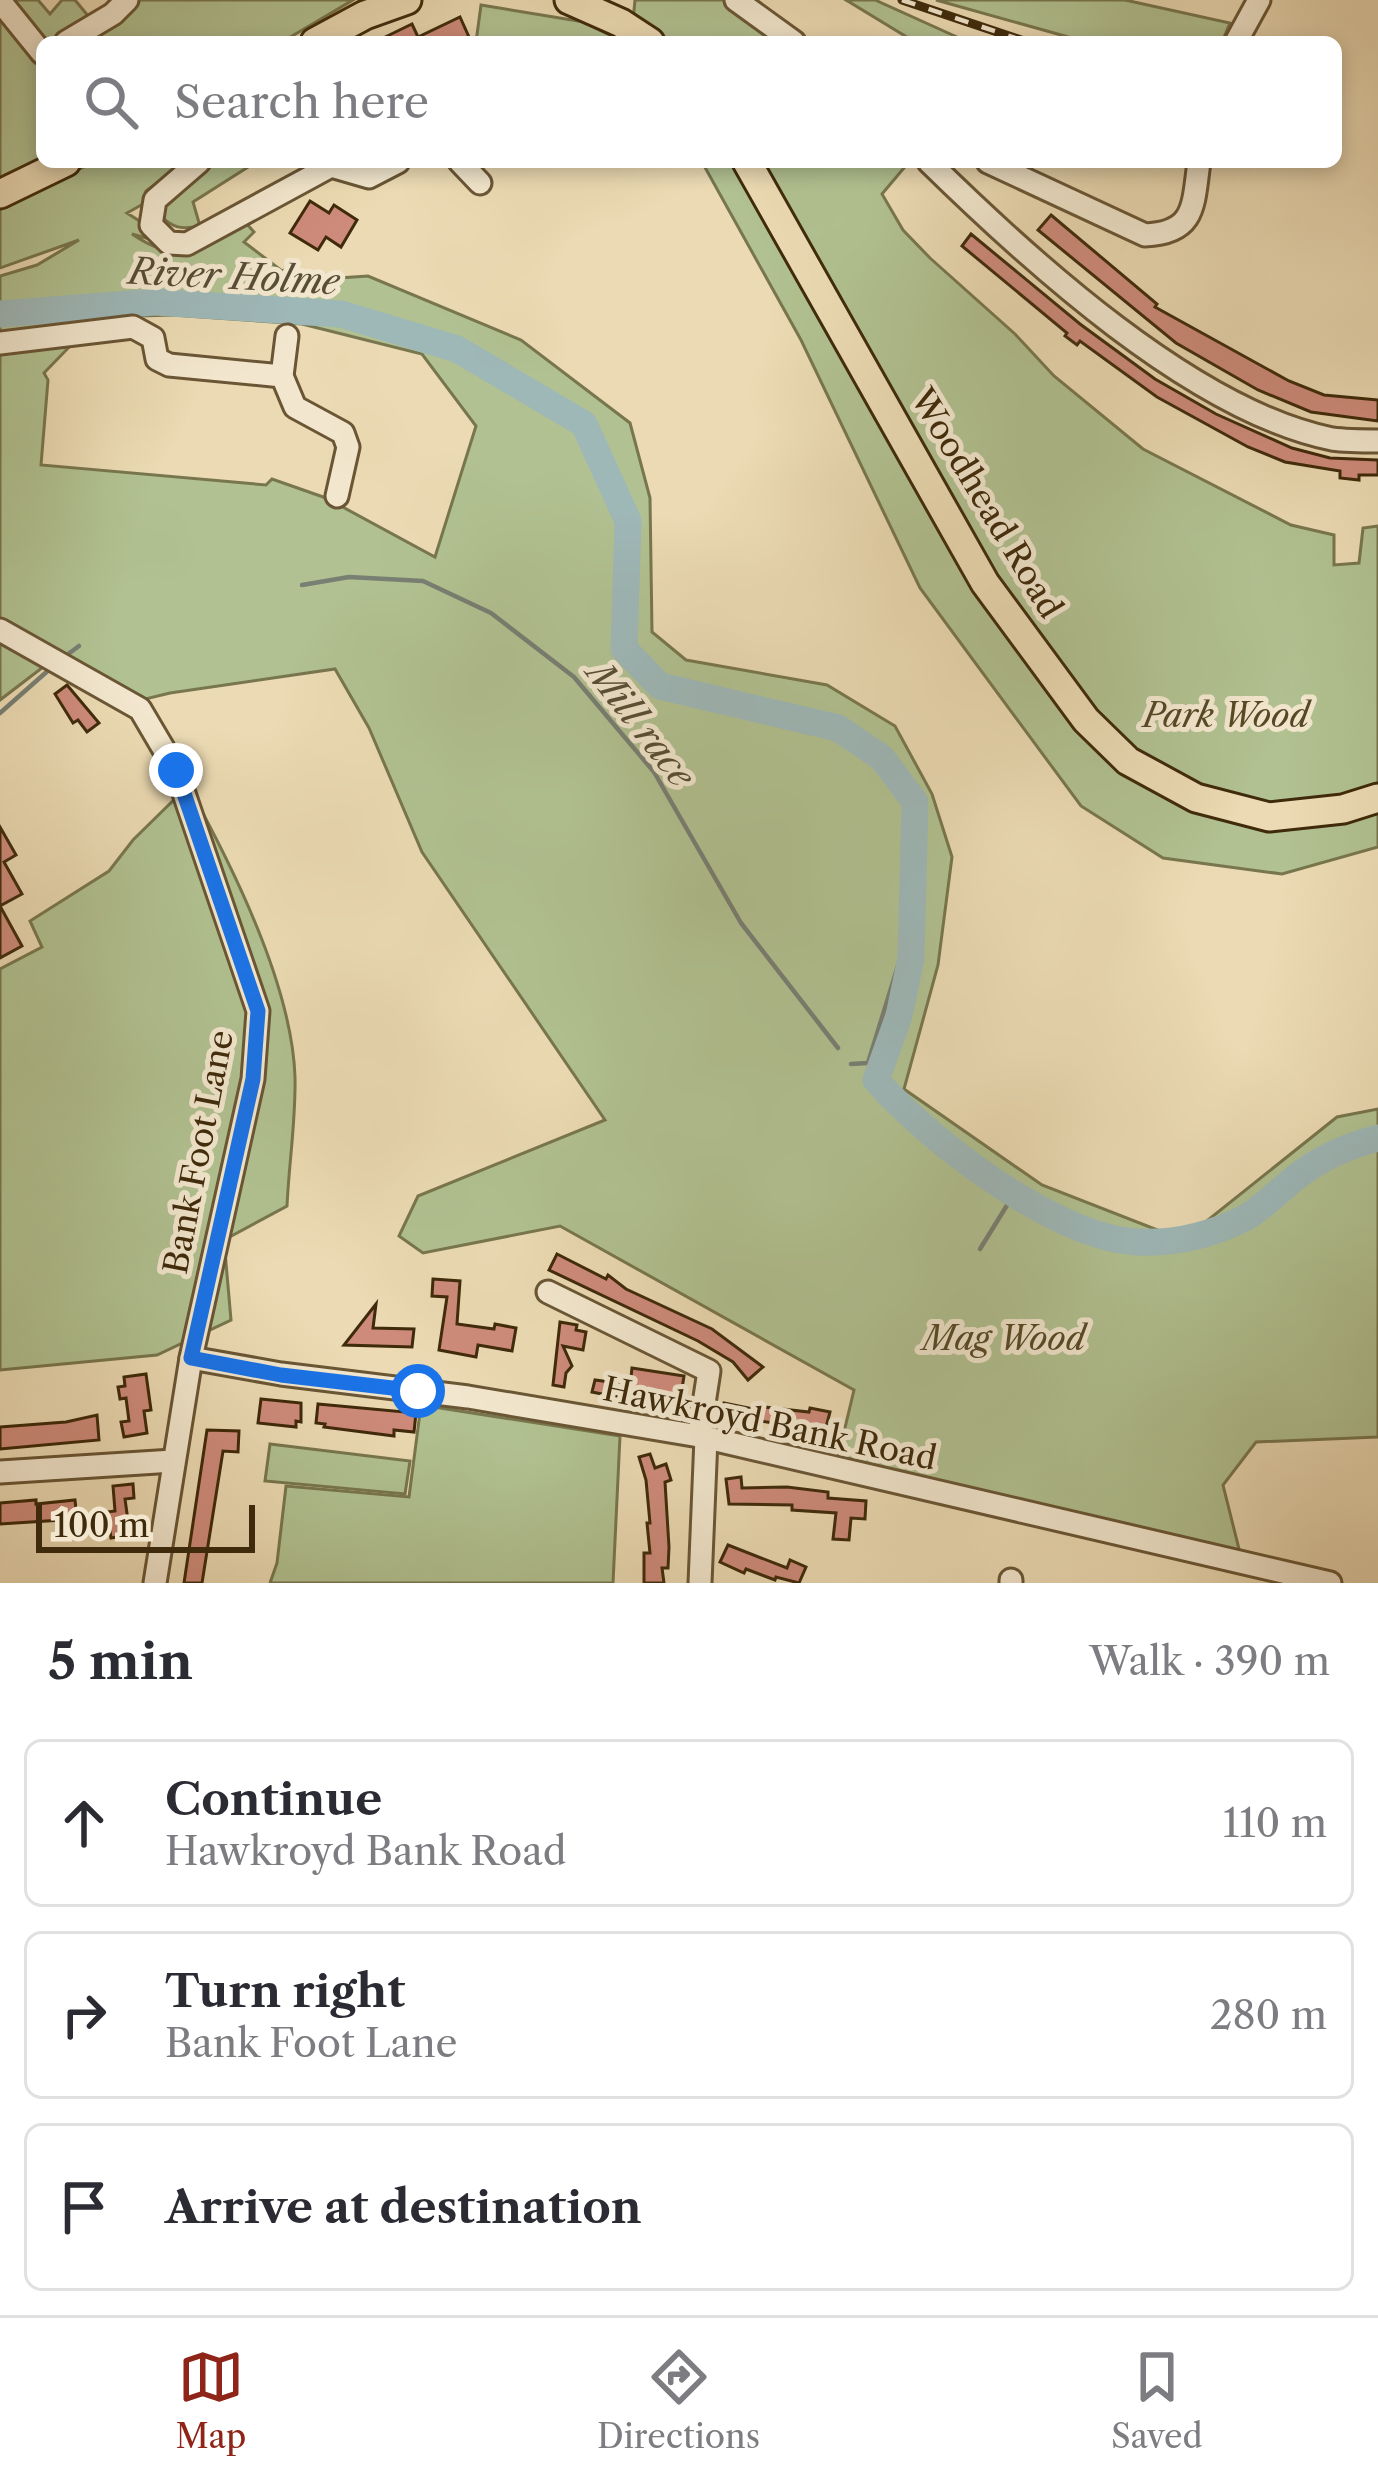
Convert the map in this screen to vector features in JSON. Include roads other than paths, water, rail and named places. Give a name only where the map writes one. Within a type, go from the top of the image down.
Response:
[{"type":"main road","points":[[326,36],[364,15],[407,0]]},
{"type":"main road","points":[[569,0],[641,36]]},
{"type":"main road","points":[[0,194],[54,168]]},
{"type":"main road","name":"Woodhead Road","points":[[750,168],[985,583],[1086,721],[1128,761],[1196,798],[1269,817],[1342,809],[1378,798]]},
{"type":"street","points":[[76,36],[127,0]]},
{"type":"street","points":[[736,0],[786,36]]},
{"type":"street","points":[[1239,36],[1259,0]]},
{"type":"street","points":[[0,1],[36,46]]},
{"type":"street","points":[[192,168],[155,200],[151,225],[169,243],[187,244],[328,168]]},
{"type":"street","points":[[339,168],[369,177],[386,168]]},
{"type":"street","points":[[466,168],[481,183]]},
{"type":"street","points":[[935,168],[993,225],[1104,318],[1206,386],[1294,428],[1336,440],[1378,441]]},
{"type":"street","points":[[1001,168],[1144,235],[1170,234],[1185,223],[1193,206],[1198,168]]},
{"type":"street","points":[[0,343],[133,327],[153,338],[157,358],[169,365],[282,376]]},
{"type":"street","points":[[287,336],[282,376],[296,407],[344,434],[348,447],[338,496]]},
{"type":"street","name":"Bank Foot Lane","points":[[0,630],[140,710],[176,770],[258,1011],[253,1079],[191,1358],[155,1583]]},
{"type":"street","points":[[548,1292],[710,1371],[702,1437],[700,1583]]},
{"type":"street","name":"Hawkroyd Bank Road","points":[[191,1358],[281,1375],[468,1397],[702,1437],[1330,1583]]},
{"type":"street","points":[[0,1472],[173,1461]]},
{"type":"waterway","name":"River Holme","points":[[0,314],[155,302],[341,314],[457,349],[584,424],[628,521],[624,649],[660,686],[838,728],[882,758],[915,802],[911,958],[899,1016],[876,1080],[960,1157],[1033,1205],[1106,1237],[1138,1242],[1180,1240],[1245,1218],[1320,1161],[1378,1138]]},
{"type":"waterway","name":"Mill race","points":[[302,585],[349,577],[423,581],[491,613],[574,677],[654,772],[741,923],[838,1048]]},
{"type":"waterway","name":"Mill race","points":[[64,657],[79,646]]},
{"type":"waterway","name":"Mill race","points":[[0,713],[51,668]]},
{"type":"waterway","name":"Mill race","points":[[851,1064],[868,1063],[909,930]]},
{"type":"waterway","points":[[980,1249],[1014,1194]]},
{"type":"railway","points":[[902,0],[1009,36]]},
{"type":"park label","name":"Park Wood","points":[[1226,715]]},
{"type":"park label","name":"Mag Wood","points":[[1004,1338]]}]
